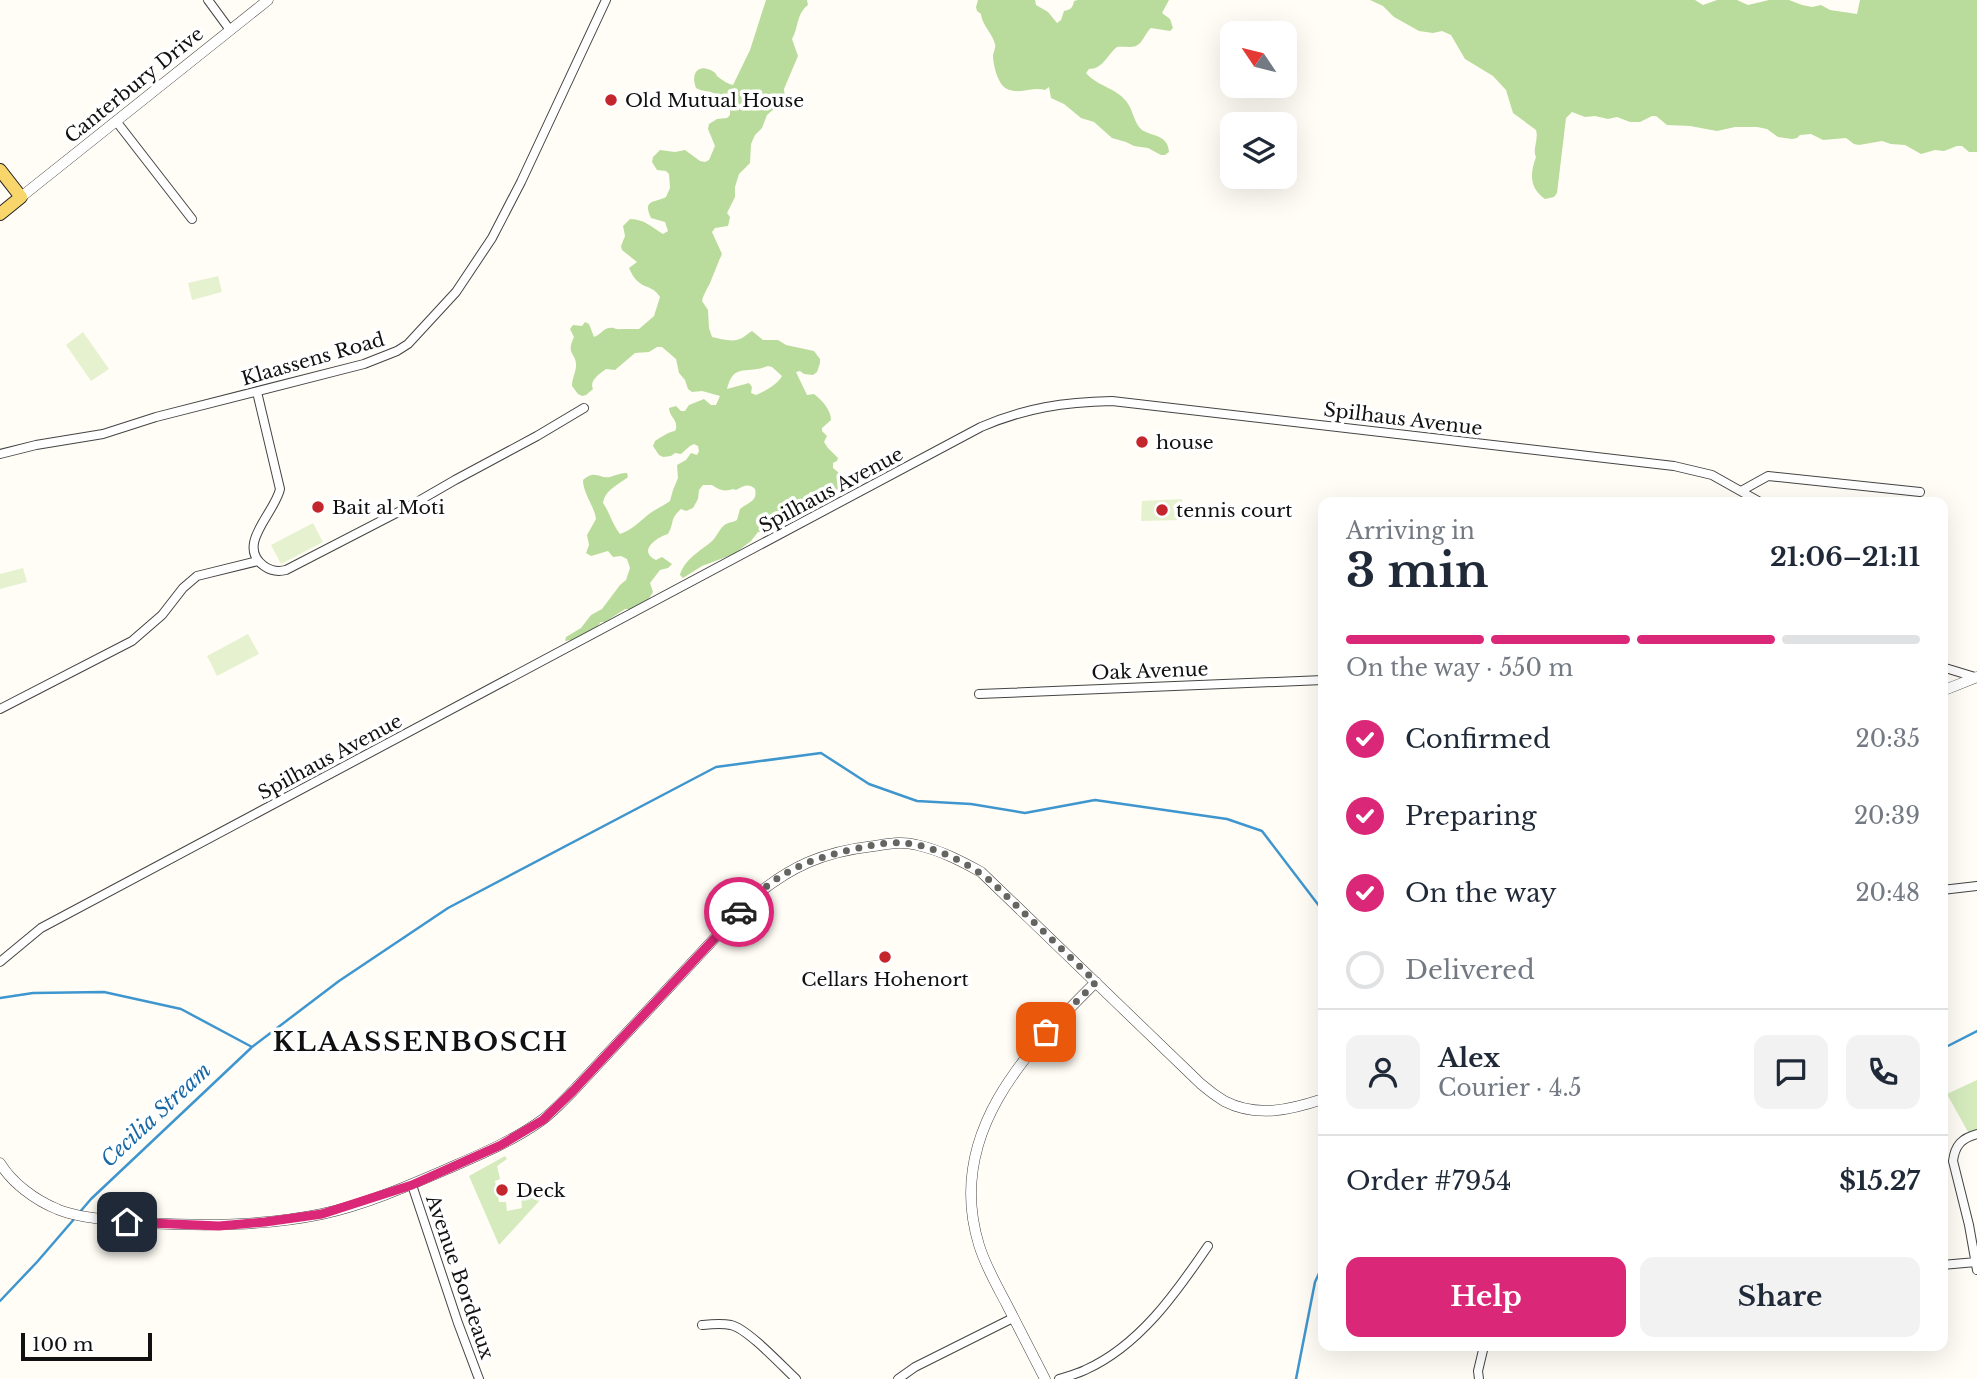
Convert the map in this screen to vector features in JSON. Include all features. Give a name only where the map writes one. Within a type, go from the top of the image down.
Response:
[{"type":"main road","points":[[0,170],[18,199]]},
{"type":"main road","points":[[0,182],[18,199]]},
{"type":"main road","points":[[0,214],[18,199]]},
{"type":"street","points":[[208,0],[230,30]]},
{"type":"street","name":"Canterbury Drive","points":[[18,199],[266,2],[274,0]]},
{"type":"street","name":"Klaassens Road","points":[[0,454],[103,434],[156,417],[364,365],[408,344],[440,311],[469,274],[492,237],[522,182],[606,0]]},
{"type":"street","points":[[116,121],[192,219]]},
{"type":"street","points":[[257,392],[280,484],[276,500],[255,538],[254,551],[258,561],[270,570],[277,571],[286,570],[410,506],[584,408]]},
{"type":"street","name":"Spilhaus Avenue","points":[[0,962],[41,928],[981,427],[1025,412],[1070,402],[1112,401],[1674,466],[1712,475],[1751,497]]},
{"type":"street","points":[[1741,491],[1768,476],[1920,492]]},
{"type":"street","points":[[0,709],[132,641],[162,615],[183,588],[197,576],[258,561]]},
{"type":"street","points":[[1948,669],[1976,677]]},
{"type":"street","points":[[1948,689],[1976,677]]},
{"type":"street","name":"Oak Avenue","points":[[979,694],[1318,680]]},
{"type":"street","points":[[0,1163],[7,1174],[38,1199],[58,1210],[127,1222],[219,1226],[265,1222],[322,1214],[412,1185],[501,1145],[543,1120],[751,899],[787,872],[826,855],[900,842],[955,858],[987,877],[1201,1084],[1223,1100],[1265,1112],[1294,1108],[1318,1101]]},
{"type":"street","points":[[1948,889],[1977,886]]},
{"type":"street","points":[[1045,1379],[991,1275],[979,1245],[973,1218],[971,1189],[974,1165],[984,1122],[999,1094],[1046,1032],[1096,982]]},
{"type":"street","points":[[1948,1265],[1977,1266],[1953,1161],[1954,1150],[1962,1140],[1977,1134]]},
{"type":"street","name":"Avenue Bordeaux","points":[[412,1185],[479,1379]]},
{"type":"street","points":[[1059,1379],[1086,1370],[1119,1350],[1150,1321],[1184,1282],[1208,1246]]},
{"type":"street","points":[[898,1379],[915,1367],[1013,1318]]},
{"type":"street","points":[[702,1325],[733,1325],[746,1332],[796,1379]]},
{"type":"street","points":[[1479,1379],[1483,1351]]},
{"type":"green space","points":[[766,0],[807,0],[808,5],[801,12],[792,39],[798,56],[784,89],[785,99],[767,115],[762,128],[755,135],[751,144],[750,163],[739,174],[735,197],[727,213],[730,217],[728,226],[715,228],[712,232],[722,254],[702,301],[708,310],[712,337],[735,340],[752,331],[763,340],[778,340],[786,345],[814,351],[820,359],[817,372],[813,375],[796,372],[807,395],[814,394],[828,409],[831,420],[822,428],[827,436],[824,442],[838,458],[833,463],[833,468],[849,477],[853,487],[840,491],[825,502],[817,498],[814,492],[810,492],[808,496],[812,504],[806,512],[786,522],[778,521],[763,532],[758,532],[734,554],[702,566],[683,578],[680,575],[689,560],[713,540],[727,523],[737,520],[740,509],[755,497],[755,489],[750,486],[724,490],[703,485],[693,508],[686,511],[681,509],[673,519],[668,534],[654,541],[649,549],[648,553],[656,560],[662,557],[672,564],[660,570],[650,583],[653,592],[648,600],[638,607],[625,609],[601,622],[585,635],[565,641],[566,637],[581,628],[591,615],[602,609],[626,580],[630,568],[627,559],[621,556],[613,557],[608,551],[591,556],[586,553],[589,545],[587,535],[596,519],[583,480],[591,475],[610,477],[627,473],[628,477],[609,491],[603,503],[620,534],[635,526],[670,501],[678,478],[677,465],[691,453],[697,455],[699,451],[694,444],[681,454],[663,457],[659,455],[653,446],[655,441],[676,428],[669,408],[676,406],[685,411],[689,405],[704,399],[711,405],[716,405],[720,396],[688,389],[679,373],[676,359],[662,347],[657,347],[649,352],[635,353],[615,370],[606,369],[594,380],[593,389],[582,396],[572,386],[576,362],[571,351],[574,337],[570,329],[573,325],[582,326],[585,322],[589,324],[594,337],[609,328],[639,329],[654,316],[660,297],[633,276],[629,268],[637,262],[622,250],[625,236],[623,226],[630,219],[648,224],[663,234],[668,231],[665,222],[651,218],[648,208],[654,201],[666,197],[670,188],[669,174],[657,170],[652,162],[653,157],[660,150],[685,150],[700,161],[709,160],[715,146],[708,129],[709,124],[717,119],[727,118],[730,110],[718,96],[696,88],[695,74],[700,69],[709,69],[733,85],[750,50]],"holes":[[[772,367],[782,376],[774,385],[756,395],[751,393],[752,387],[749,383],[727,389],[732,377],[738,372]]]},
{"type":"green space","points":[[978,0],[1035,0],[1036,5],[1048,12],[1057,23],[1064,11],[1070,9],[1074,1],[1078,0],[1169,0],[1162,13],[1170,19],[1173,28],[1170,31],[1151,28],[1138,45],[1117,47],[1101,64],[1086,73],[1122,97],[1139,127],[1163,139],[1169,152],[1161,155],[1148,148],[1112,138],[1094,122],[1081,118],[1064,104],[1051,98],[1049,87],[1045,90],[1017,91],[1004,87],[994,64],[995,44],[977,11]]},
{"type":"green space","points":[[1370,0],[1695,0],[1703,5],[1717,0],[1737,0],[1748,5],[1769,0],[1789,0],[1802,5],[1821,5],[1830,10],[1857,14],[1860,0],[1977,0],[1977,152],[1969,152],[1962,146],[1957,146],[1921,154],[1905,145],[1882,141],[1859,145],[1846,138],[1823,140],[1811,134],[1792,139],[1778,137],[1767,129],[1757,127],[1735,127],[1717,131],[1667,125],[1656,116],[1640,122],[1630,122],[1617,117],[1585,117],[1572,112],[1566,118],[1557,193],[1554,197],[1545,199],[1536,190],[1532,180],[1536,157],[1536,130],[1513,113],[1506,90],[1493,76],[1465,59],[1451,35],[1442,31],[1419,31]]},
{"type":"green space","points":[[218,276],[222,292],[192,300],[188,283]]},
{"type":"green space","points":[[83,332],[109,369],[91,381],[66,345]]},
{"type":"green space","name":"tennis court","points":[[1182,499],[1183,520],[1141,521],[1142,501]]},
{"type":"green space","points":[[313,523],[323,542],[281,564],[271,545]]},
{"type":"green space","points":[[23,568],[27,582],[0,589],[0,574]]},
{"type":"green space","points":[[248,634],[259,654],[217,676],[207,656]]},
{"type":"green space","points":[[1977,1080],[1977,1129],[1968,1132],[1948,1094]]},
{"type":"green space","points":[[505,1156],[507,1159],[497,1166],[500,1179],[495,1181],[499,1202],[506,1202],[507,1211],[522,1208],[521,1198],[526,1197],[524,1188],[532,1186],[541,1199],[499,1245],[469,1176]]},
{"type":"waterway","points":[[0,998],[33,993],[104,992],[181,1009],[252,1047],[339,981],[448,908],[716,767],[821,753],[869,784],[917,801],[971,804],[1025,813],[1095,800],[1227,819],[1262,831],[1318,904]]},
{"type":"waterway","points":[[1948,1046],[1977,1031]]},
{"type":"waterway","name":"Cecilia Stream","points":[[79,1213],[251,1048]]},
{"type":"waterway","name":"Cecilia Stream","points":[[0,1301],[75,1218]]},
{"type":"waterway","points":[[1296,1379],[1318,1276]]},
{"type":"way so far","points":[[739,912],[776,879],[798,866],[826,855],[900,842],[955,858],[981,872],[1096,982],[1046,1032]]},
{"type":"place","name":"Old Mutual House","points":[[611,100]]},
{"type":"place","name":"house","points":[[1142,442]]},
{"type":"place","name":"Bait al Moti","points":[[318,507]]},
{"type":"place","name":"tennis court","points":[[1162,510]]},
{"type":"place","name":"Cellars Hohenort","points":[[885,957]]},
{"type":"place","name":"Deck","points":[[502,1190]]},
{"type":"district","name":"KLAASSENBOSCH","points":[[421,1042]]},
{"type":"route","points":[[127,1222],[219,1226],[322,1214],[412,1185],[501,1145],[543,1120],[573,1091],[739,912]]}]
